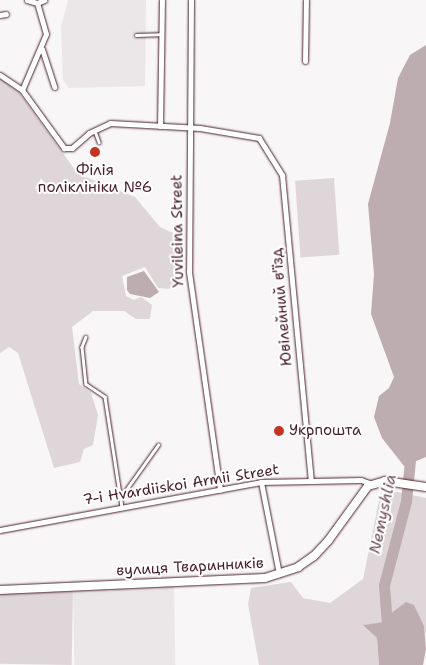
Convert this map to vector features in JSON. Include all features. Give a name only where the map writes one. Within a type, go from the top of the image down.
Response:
[{"type":"main road","name":"7-i Hvardiiskoi Armii Street","points":[[372,484],[393,482],[426,487]]},
{"type":"main road","name":"вулиця Тваринників","points":[[0,590],[240,580],[279,574],[298,567],[320,549],[364,489],[372,484]]},
{"type":"street","points":[[27,0],[37,3],[44,0]]},
{"type":"street","points":[[160,126],[162,0]]},
{"type":"street","name":"Yuvileina Street","points":[[191,0],[189,272],[220,490]]},
{"type":"street","points":[[305,61],[306,0]]},
{"type":"street","points":[[22,90],[42,49],[46,25],[37,3]]},
{"type":"street","points":[[42,49],[54,87]]},
{"type":"street","points":[[0,75],[22,90],[64,148],[72,148],[95,130],[110,123],[189,128]]},
{"type":"street","name":"Ювілейний в'їзд","points":[[189,128],[259,138],[282,175],[311,480]]},
{"type":"street","name":"7-i Hvardiiskoi Armii Street","points":[[0,530],[261,482],[361,480],[372,484]]},
{"type":"street","points":[[261,482],[279,574]]},
{"type":"lane","points":[[136,35],[162,34]]},
{"type":"lane","points":[[95,130],[99,142]]},
{"type":"lane","points":[[86,337],[82,347],[86,384],[105,397],[122,507]]},
{"type":"lane","points":[[120,497],[158,446]]},
{"type":"shaded area","points":[[68,0],[146,0],[145,86],[69,88],[63,80],[61,27]]},
{"type":"shaded area","points":[[426,45],[426,457],[404,466],[382,438],[374,417],[379,396],[389,388],[394,377],[371,314],[374,274],[368,204],[390,123],[398,78],[410,55]]},
{"type":"shaded area","points":[[0,78],[18,91],[78,174],[135,197],[160,227],[175,234],[181,247],[183,277],[169,289],[158,288],[145,267],[122,276],[126,296],[134,300],[141,297],[152,305],[150,319],[136,319],[124,311],[93,311],[72,327],[79,384],[91,393],[98,415],[93,445],[84,449],[80,462],[54,468],[18,353],[9,347],[0,353]]},
{"type":"shaded area","points":[[334,178],[339,255],[300,258],[295,181]]},
{"type":"shaded area","points":[[144,271],[159,292],[150,298],[130,294],[127,290],[127,277]]},
{"type":"shaded area","points":[[388,490],[426,498],[426,635],[414,605],[390,614],[385,623],[364,625],[377,638],[379,665],[259,665],[248,604],[251,588],[291,582],[303,598],[330,603],[363,579],[380,496]]},
{"type":"shaded area","points":[[0,586],[73,587],[72,665],[0,664]]},
{"type":"shaded area","points":[[174,587],[175,665],[74,665],[73,589]]},
{"type":"shaded area","points":[[406,602],[414,605],[424,626],[426,649],[423,665],[379,665],[377,638],[363,625],[385,622],[390,614]]},
{"type":"waterway","name":"Nemyshlia","points":[[390,665],[384,585],[406,501],[411,450]]},
{"type":"place","name":"Філія поліклініки №6","points":[[95,152]]},
{"type":"place","name":"Укрпошта","points":[[279,431]]}]
